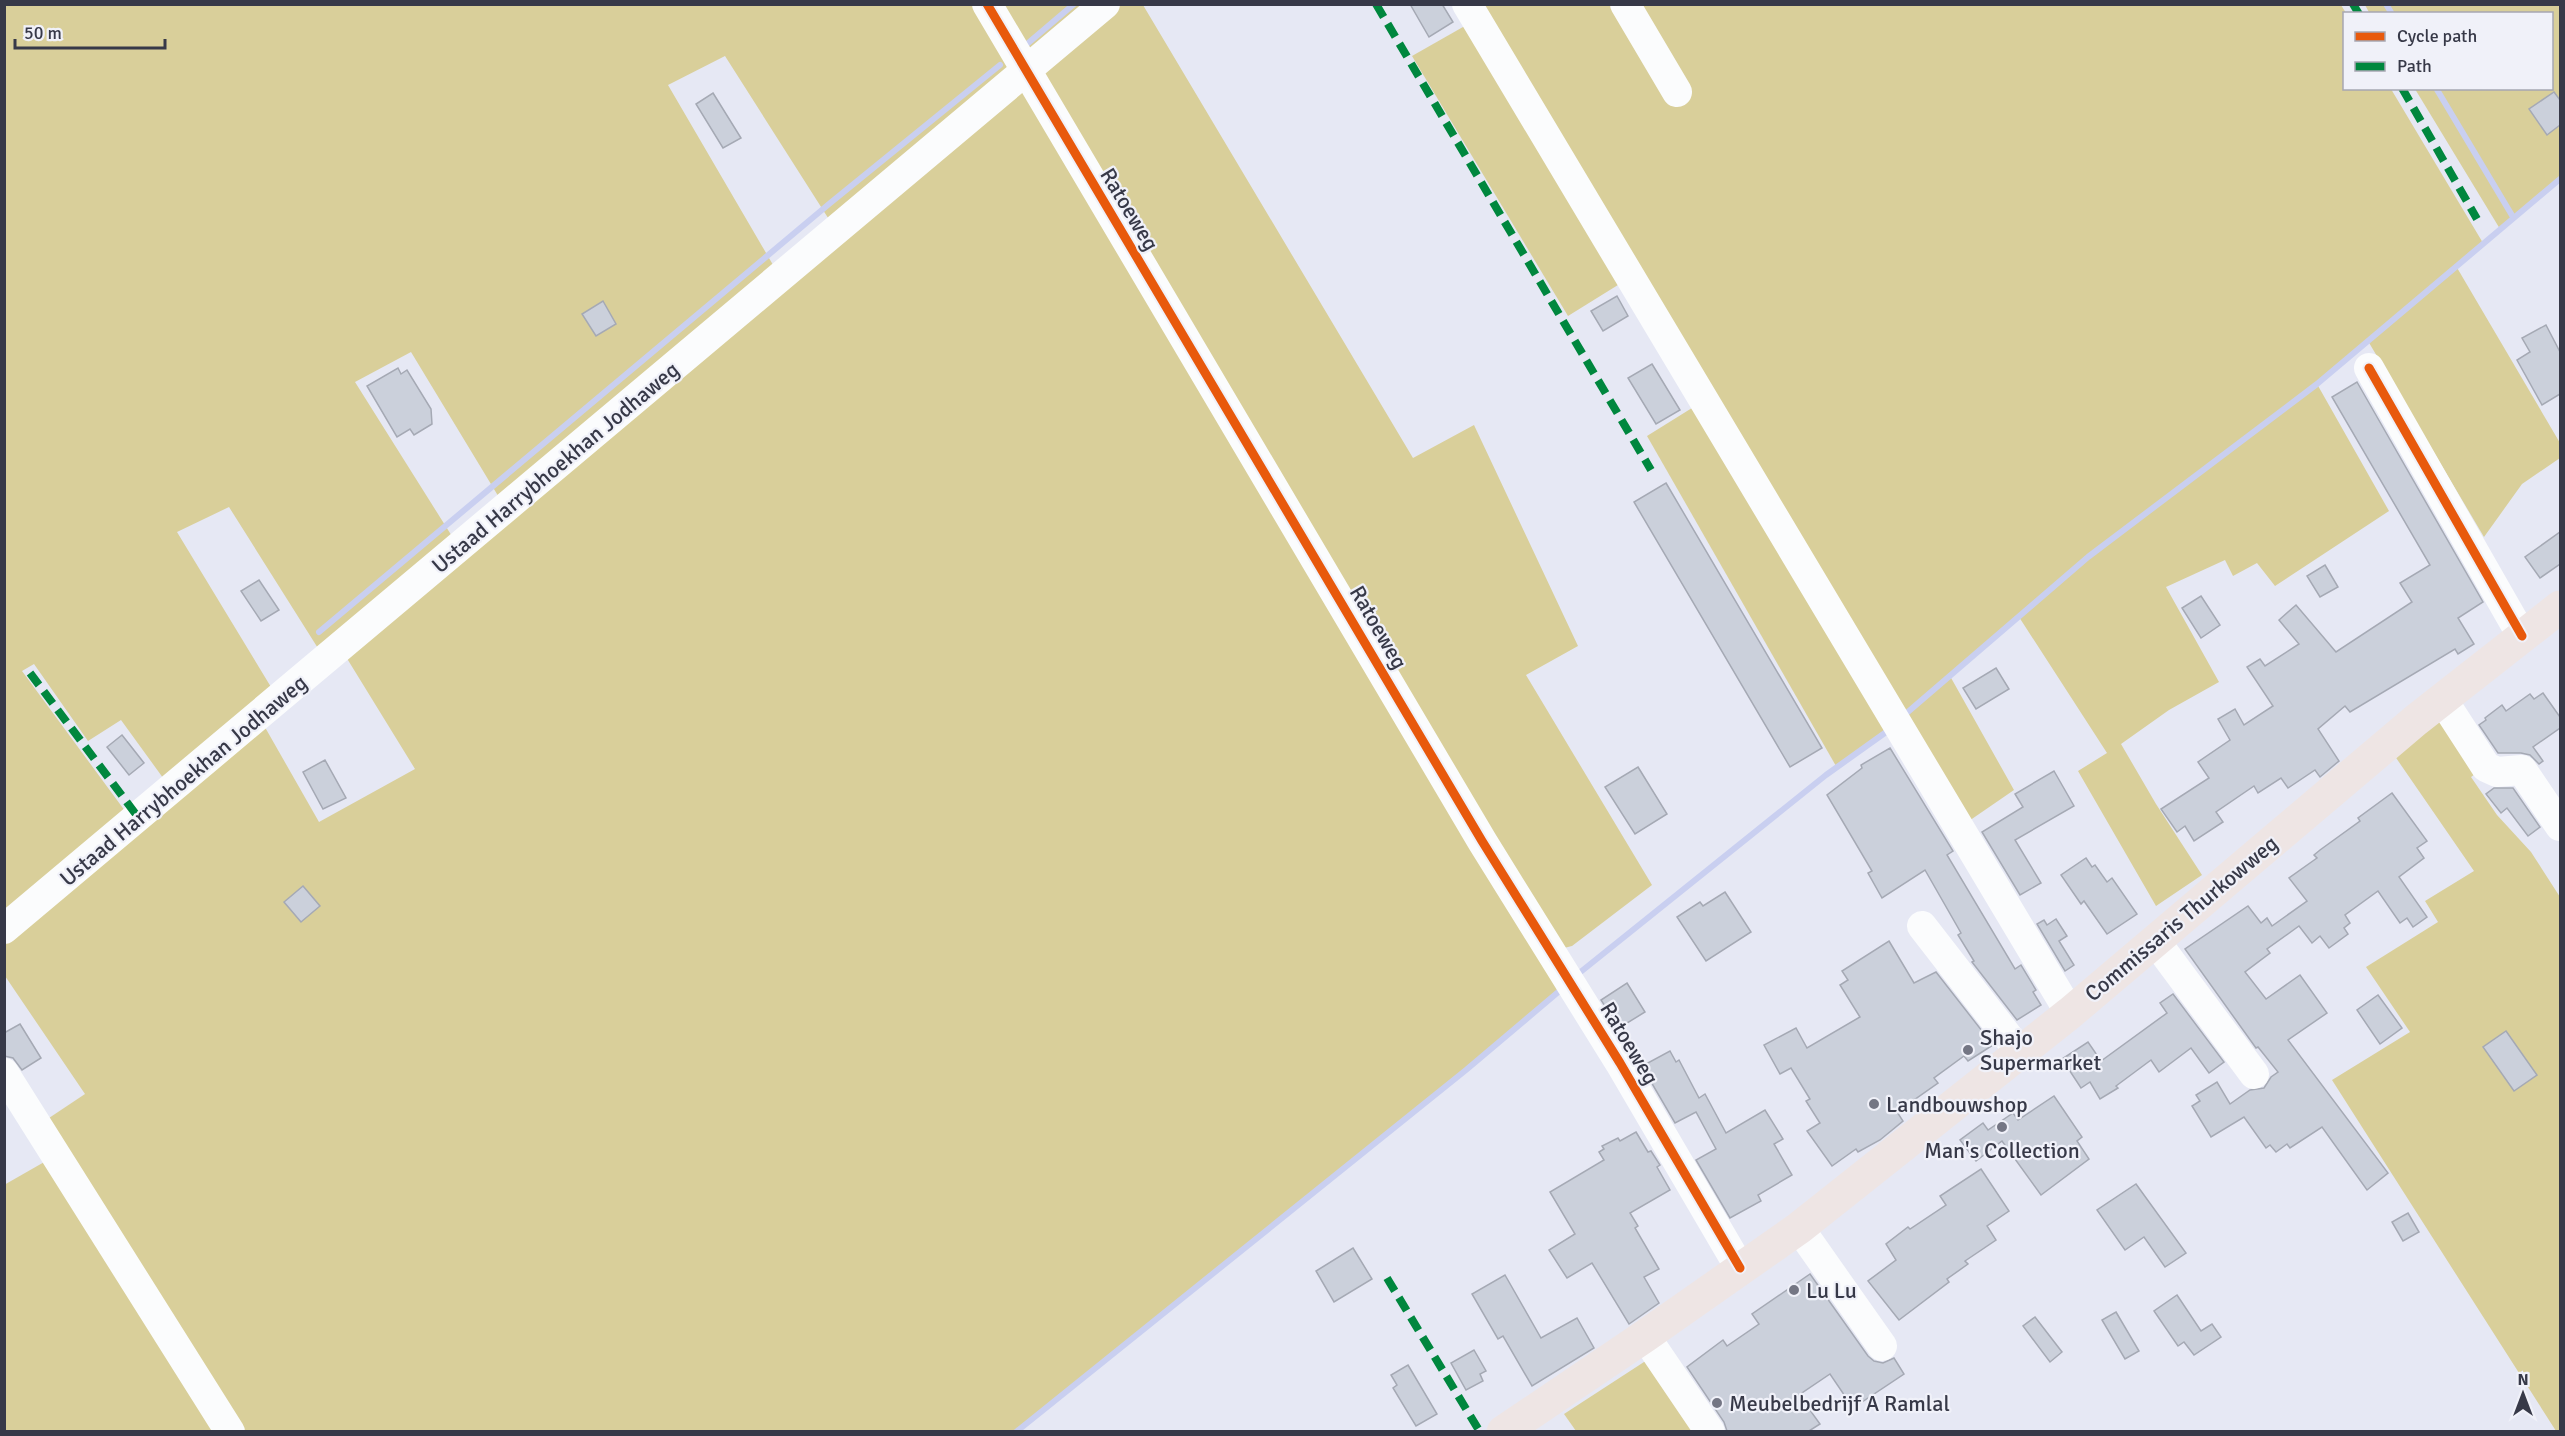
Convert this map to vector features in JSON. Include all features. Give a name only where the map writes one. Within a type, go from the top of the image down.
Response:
[{"type":"main road","name":"Commissaris Thurkowweg","points":[[1503,1431],[1645,1336],[1799,1228],[2019,1051],[2070,1013],[2156,942],[2189,910],[2442,699],[2560,607]]},
{"type":"street","name":"Ratoeweg","points":[[987,4],[1482,841],[1608,1043],[1740,1268]]},
{"type":"street","name":"Ustaad Harrybhoekhan Jodhaweg","points":[[4,929],[1105,4]]},
{"type":"street","points":[[1467,4],[2070,1013]]},
{"type":"street","points":[[1625,4],[1677,92]]},
{"type":"street","points":[[2369,368],[2522,636]]},
{"type":"street","points":[[2442,699],[2486,767],[2497,772],[2522,770],[2560,826]]},
{"type":"street","points":[[1922,926],[2019,1051]]},
{"type":"street","points":[[2156,942],[2254,1074]]},
{"type":"street","points":[[4,1073],[230,1431]]},
{"type":"street","points":[[1799,1228],[1881,1346]]},
{"type":"street","points":[[1645,1336],[1710,1431]]},
{"type":"shaded area","points":[[5,5],[979,5],[1013,69],[830,221],[725,56],[668,85],[776,270],[500,499],[411,352],[355,382],[455,541],[321,653],[229,507],[177,532],[274,692],[166,782],[121,720],[88,741],[34,664],[22,671],[128,815],[5,917]]},
{"type":"shaded area","points":[[993,5],[1091,5],[1032,52]]},
{"type":"shaded area","points":[[1116,5],[1143,5],[1413,458],[1474,425],[1578,646],[1526,675],[1652,885],[1572,946],[1560,949],[1042,84],[1041,65]]},
{"type":"shaded area","points":[[1475,5],[2341,5],[2345,12],[2343,12],[2343,90],[2392,90],[2483,243],[2456,266],[2560,443],[2560,458],[2522,484],[2484,537],[2368,341],[2317,384],[2389,511],[2275,586],[2257,563],[2233,576],[2225,560],[2166,587],[2219,682],[2169,710],[2121,744],[2202,875],[2156,906],[2078,771],[2107,753],[2019,617],[1950,676],[2014,790],[1966,823]]},
{"type":"shaded area","points":[[2365,5],[2560,5],[2560,179],[2500,229],[2416,90],[2553,90],[2553,12],[2369,12]]},
{"type":"shaded area","points":[[1470,23],[1626,280],[1568,316],[1412,56]]},
{"type":"shaded area","points":[[1023,81],[1563,987],[1466,1070],[1016,1431],[236,1431],[43,1122],[85,1094],[5,976],[4,936],[262,722],[319,822],[415,769],[343,652]]},
{"type":"shaded area","points":[[1700,403],[1890,726],[1836,766],[1647,436]]},
{"type":"shaded area","points":[[2438,716],[2478,772],[2471,777],[2497,815],[2531,852],[2560,897],[2560,1431],[2556,1431],[2332,1080],[2410,1032],[2366,967],[2438,922],[2425,901],[2474,871],[2392,752]]},
{"type":"shaded area","points":[[53,1157],[224,1431],[5,1431],[4,1185]]},
{"type":"shaded area","points":[[1644,1362],[1651,1362],[1706,1431],[1576,1431],[1564,1414]]},
{"type":"building","points":[[1410,4],[1442,4],[1453,22],[1429,37]]},
{"type":"building","points":[[2554,92],[2560,100],[2560,125],[2547,135],[2529,109]]},
{"type":"building","points":[[713,93],[741,138],[723,148],[696,104]]},
{"type":"building","points":[[1617,296],[1628,316],[1603,331],[1591,311]]},
{"type":"building","points":[[603,301],[616,324],[596,336],[582,314]]},
{"type":"building","points":[[2546,325],[2560,352],[2560,394],[2542,405],[2517,360],[2530,352],[2522,338]]},
{"type":"building","points":[[1652,364],[1680,410],[1656,424],[1628,378]]},
{"type":"building","points":[[398,368],[401,374],[407,370],[431,409],[432,424],[414,435],[410,429],[397,437],[367,386]]},
{"type":"building","points":[[2357,382],[2483,602],[2458,618],[2474,644],[2458,654],[2455,649],[2350,712],[2345,706],[2318,729],[2339,761],[2320,777],[2315,770],[2288,788],[2281,778],[2258,793],[2254,786],[2216,812],[2223,822],[2194,841],[2185,826],[2177,832],[2161,809],[2209,778],[2198,762],[2230,740],[2218,719],[2235,709],[2244,725],[2273,706],[2247,667],[2260,659],[2265,666],[2299,644],[2279,620],[2296,605],[2336,652],[2412,602],[2400,583],[2430,565],[2332,397]]},
{"type":"building","points":[[1666,483],[1822,748],[1790,767],[1634,502]]},
{"type":"building","points":[[2560,532],[2560,564],[2540,578],[2525,557]]},
{"type":"building","points":[[2325,565],[2338,587],[2320,597],[2307,576]]},
{"type":"building","points":[[259,580],[279,610],[261,621],[241,591]]},
{"type":"building","points":[[2201,596],[2220,625],[2201,638],[2182,608]]},
{"type":"building","points":[[1996,668],[2009,689],[1976,709],[1963,688]]},
{"type":"building","points":[[2543,693],[2560,717],[2560,728],[2533,747],[2543,761],[2539,764],[2530,755],[2521,753],[2498,753],[2479,725],[2502,705],[2506,711],[2530,694],[2534,699]]},
{"type":"building","points":[[122,735],[144,763],[129,775],[107,747]]},
{"type":"building","points":[[1890,748],[1953,851],[1947,855],[2015,969],[2021,965],[2036,990],[2033,992],[2041,1005],[2017,1020],[1972,962],[1974,961],[1958,935],[1961,933],[1925,870],[1882,898],[1868,873],[1872,871],[1827,795],[1862,768],[1861,765]]},
{"type":"building","points":[[325,760],[346,798],[323,809],[303,772]]},
{"type":"building","points":[[1638,767],[1667,814],[1635,834],[1605,787]]},
{"type":"building","points":[[2054,771],[2074,806],[2015,840],[2041,883],[2020,895],[1982,832],[2023,807],[2015,794]]},
{"type":"building","points":[[2494,788],[2513,788],[2540,827],[2528,836],[2507,808],[2501,813],[2486,794]]},
{"type":"building","points":[[2392,793],[2427,841],[2417,848],[2424,858],[2399,877],[2427,917],[2413,927],[2407,918],[2400,923],[2378,891],[2345,915],[2350,923],[2344,928],[2348,934],[2329,948],[2320,936],[2312,943],[2299,926],[2267,949],[2270,953],[2245,972],[2266,999],[2300,975],[2327,1013],[2288,1040],[2388,1173],[2367,1190],[2322,1127],[2290,1148],[2287,1144],[2276,1152],[2270,1145],[2266,1148],[2244,1117],[2211,1137],[2192,1106],[2200,1101],[2196,1095],[2217,1082],[2230,1104],[2250,1090],[2264,1088],[2271,1077],[2278,1072],[2258,1047],[2256,1048],[2185,949],[2248,906],[2261,923],[2267,918],[2272,926],[2307,901],[2289,878],[2317,858],[2314,855],[2360,821],[2358,818]]},
{"type":"building","points":[[2086,858],[2092,867],[2095,865],[2107,882],[2112,878],[2137,914],[2107,934],[2084,901],[2081,904],[2061,875]]},
{"type":"building","points":[[303,886],[320,906],[301,922],[284,902]]},
{"type":"building","points":[[1725,892],[1751,932],[1706,961],[1677,917],[1700,902],[1703,906]]},
{"type":"building","points":[[2056,919],[2067,936],[2059,941],[2074,965],[2065,971],[2037,924],[2044,920],[2047,925]]},
{"type":"building","points":[[1889,941],[1914,983],[1936,972],[1993,1045],[1968,1061],[1964,1056],[1934,1078],[1938,1083],[1897,1112],[1903,1121],[1880,1140],[1858,1152],[1856,1149],[1832,1166],[1807,1131],[1820,1123],[1806,1101],[1810,1099],[1791,1068],[1780,1074],[1764,1045],[1796,1028],[1807,1048],[1860,1017],[1840,985],[1848,980],[1842,971]]},
{"type":"building","points":[[1627,983],[1645,1012],[1619,1028],[1601,1000]]},
{"type":"building","points":[[2173,994],[2224,1062],[2209,1073],[2191,1048],[2159,1072],[2151,1060],[2116,1086],[2118,1088],[2100,1099],[2090,1082],[2081,1088],[2062,1059],[2088,1042],[2101,1061],[2167,1013],[2160,1003]]},
{"type":"building","points":[[2378,995],[2402,1028],[2380,1044],[2357,1010]]},
{"type":"building","points":[[20,1024],[41,1058],[22,1070],[13,1058],[4,1056],[4,1033]]},
{"type":"building","points":[[2506,1031],[2537,1075],[2514,1091],[2483,1047]]},
{"type":"building","points":[[1670,1051],[1676,1062],[1679,1060],[1699,1098],[1705,1094],[1726,1133],[1765,1110],[1783,1139],[1774,1144],[1792,1175],[1758,1195],[1761,1201],[1730,1218],[1696,1160],[1716,1149],[1696,1112],[1675,1123],[1647,1075],[1649,1074],[1644,1065]]},
{"type":"building","points":[[2054,1096],[2082,1137],[2077,1141],[2089,1159],[2041,1195],[2002,1141],[1976,1161],[1960,1140],[1983,1123],[1988,1130],[2013,1113],[2018,1120]]},
{"type":"building","points":[[1636,1132],[1648,1152],[1651,1151],[1660,1165],[1657,1167],[1670,1190],[1630,1213],[1638,1226],[1635,1228],[1659,1269],[1644,1277],[1659,1303],[1629,1324],[1592,1263],[1567,1278],[1549,1250],[1575,1234],[1550,1192],[1604,1160],[1599,1152],[1604,1149],[1602,1146],[1618,1138],[1620,1141]]},
{"type":"building","points":[[1981,1169],[2009,1211],[1987,1226],[1996,1240],[1965,1261],[1968,1264],[1947,1279],[1949,1282],[1899,1320],[1868,1281],[1896,1260],[1886,1244],[1908,1227],[1910,1229],[1946,1205],[1940,1196]]},
{"type":"building","points":[[2136,1184],[2186,1253],[2165,1267],[2144,1237],[2125,1250],[2097,1210]]},
{"type":"building","points":[[2408,1213],[2419,1232],[2403,1241],[2392,1222]]},
{"type":"building","points":[[1353,1248],[1372,1279],[1334,1302],[1316,1271]]},
{"type":"building","points":[[1810,1274],[1868,1356],[1874,1361],[1883,1363],[1894,1358],[1904,1374],[1853,1408],[1830,1374],[1799,1395],[1820,1424],[1809,1431],[1727,1431],[1724,1422],[1687,1367],[1723,1340],[1727,1346],[1759,1324],[1752,1314]]},
{"type":"building","points":[[1505,1275],[1541,1338],[1577,1318],[1594,1348],[1532,1386],[1503,1336],[1498,1339],[1472,1294]]},
{"type":"building","points":[[2177,1295],[2201,1331],[2212,1324],[2221,1337],[2194,1355],[2184,1342],[2178,1346],[2154,1311]]},
{"type":"building","points":[[2116,1312],[2139,1351],[2125,1359],[2102,1320]]},
{"type":"building","points":[[2035,1317],[2062,1352],[2050,1362],[2023,1326]]},
{"type":"building","points":[[1474,1350],[1486,1371],[1480,1374],[1483,1381],[1466,1390],[1451,1363]]},
{"type":"building","points":[[1408,1365],[1437,1414],[1416,1426],[1393,1388],[1397,1385],[1391,1375]]},
{"type":"waterway","points":[[1027,44],[1074,4]]},
{"type":"waterway","points":[[2386,4],[2391,12]]},
{"type":"waterway","points":[[319,632],[829,204],[1000,65]]},
{"type":"waterway","points":[[2437,90],[2513,217]]},
{"type":"waterway","points":[[1902,717],[2088,557],[2317,384],[2560,179]]},
{"type":"waterway","points":[[1578,974],[1826,775],[1889,730]]},
{"type":"waterway","points":[[1016,1432],[1466,1070],[1563,988]]},
{"type":"marked path","points":[[1376,4],[1651,470]]},
{"type":"marked path","points":[[2353,4],[2358,12]]},
{"type":"marked path","points":[[2403,90],[2477,219]]},
{"type":"marked path","points":[[30,673],[138,817]]},
{"type":"marked path","points":[[1387,1278],[1480,1432]]},
{"type":"cycle path","points":[[987,4],[1482,841],[1620,1063],[1740,1268]]},
{"type":"cycle path","points":[[2369,368],[2522,636]]},
{"type":"place","name":"Shajo Supermarket","points":[[1968,1050]]},
{"type":"place","name":"Landbouwshop","points":[[1874,1104]]},
{"type":"place","name":"Man's Collection","points":[[2002,1127]]},
{"type":"place","name":"Lu Lu","points":[[1794,1290]]},
{"type":"place","name":"Meubelbedrijf A Ramlal","points":[[1717,1403]]}]
